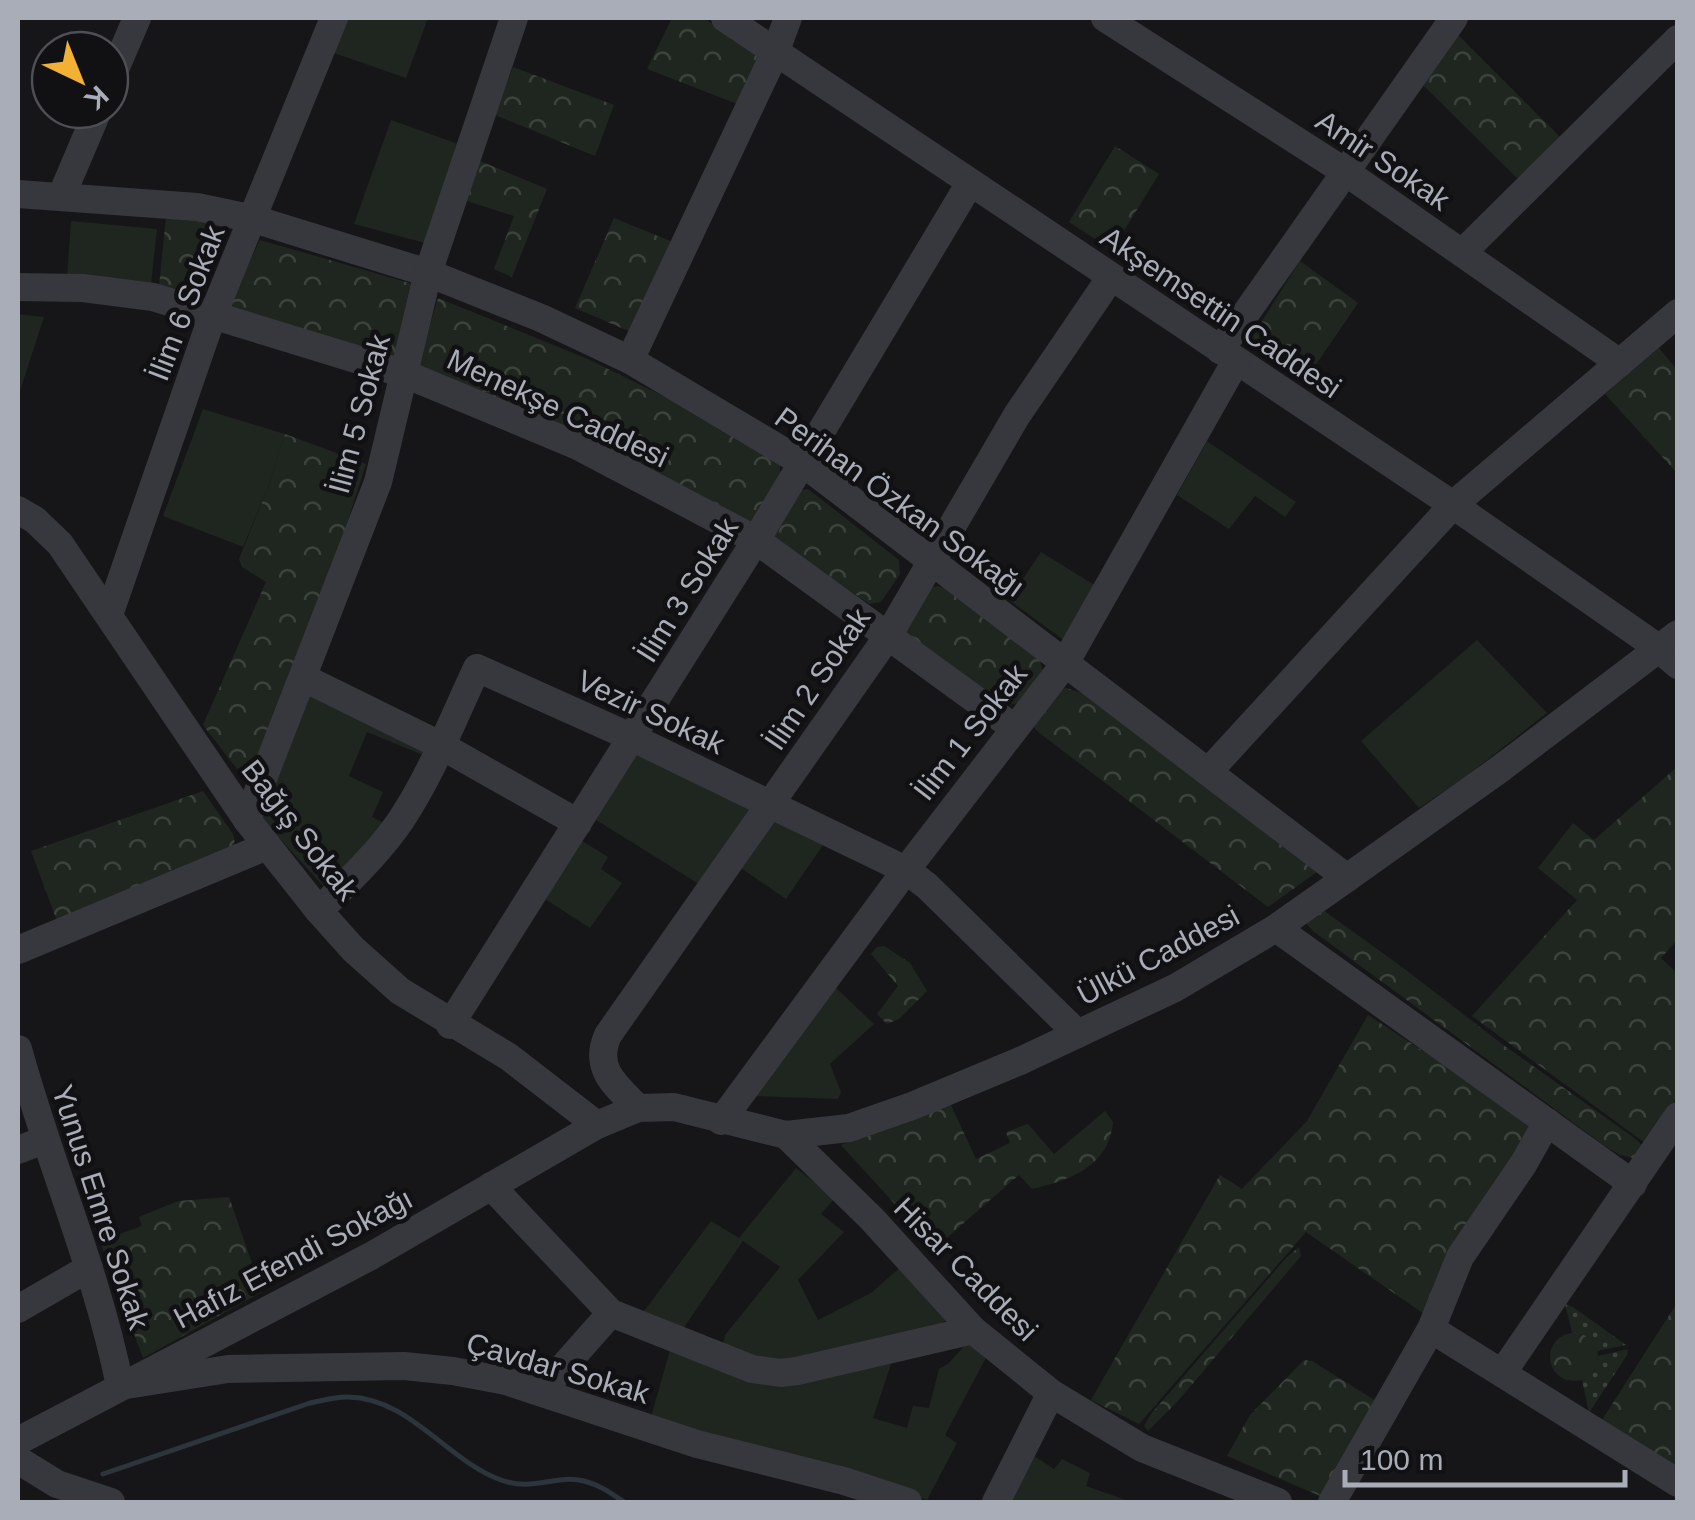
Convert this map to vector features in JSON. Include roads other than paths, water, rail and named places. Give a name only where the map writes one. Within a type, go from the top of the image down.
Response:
[{"type":"street","name":"İlim 6 Sokak","points":[[109,615],[212,316],[334,18]]},
{"type":"street","name":"İlim 5 Sokak","points":[[246,820],[378,482],[428,272],[514,18]]},
{"type":"street","name":"Akşemsettin Caddesi","points":[[725,18],[1671,649]]},
{"type":"street","points":[[630,360],[788,18]]},
{"type":"street","name":"Amir Sokak","points":[[1104,18],[1347,173],[1620,363]]},
{"type":"street","name":"İlim 1 Sokak","points":[[721,1121],[906,870],[1064,665],[1228,356],[1454,18]]},
{"type":"street","points":[[1462,253],[1678,38]]},
{"type":"street","points":[[61,196],[89,130]]},
{"type":"street","name":"İlim 3 Sokak","points":[[450,1024],[756,540],[970,184]]},
{"type":"street","name":"Perihan Özkan Sokağı","points":[[18,194],[197,207],[254,219],[428,272],[630,360],[802,463],[1348,878]]},
{"type":"street","name":"İlim 2 Sokak","points":[[638,1108],[609,1079],[602,1064],[602,1049],[608,1035],[888,636],[1017,415],[1111,276]]},
{"type":"street","name":"Menekşe Caddesi","points":[[18,287],[153,296],[406,374],[578,446],[756,540],[1014,727]]},
{"type":"street","points":[[1208,772],[1452,505],[1678,314]]},
{"type":"street","name":"Bağış Sokak","points":[[18,510],[60,544],[246,820],[353,949],[400,991],[509,1057],[596,1125]]},
{"type":"street","name":"Ülkü Caddesi","points":[[596,1125],[638,1108],[674,1106],[786,1135],[825,1132],[878,1119],[1078,1034],[1175,988],[1276,928],[1671,649]]},
{"type":"street","name":"Vezir Sokak","points":[[440,746],[476,668],[632,738],[906,870],[1078,1034]]},
{"type":"street","points":[[304,678],[440,746],[578,823]]},
{"type":"street","points":[[319,911],[400,821],[440,746]]},
{"type":"street","points":[[18,950],[267,846]]},
{"type":"street","points":[[1276,928],[1633,1184]]},
{"type":"street","name":"Yunus Emre Sokak","points":[[18,1049],[44,1140],[89,1268],[120,1386]]},
{"type":"street","points":[[1503,1372],[1678,1116]]},
{"type":"street","points":[[1332,1502],[1431,1329],[1460,1257],[1547,1122]]},
{"type":"street","name":"Hafız Efendi Sokağı","points":[[18,1441],[371,1256],[596,1125]]},
{"type":"street","name":"Hisar Caddesi","points":[[786,1135],[872,1220],[973,1330],[1051,1393],[1142,1448],[1278,1502]]},
{"type":"street","points":[[18,1150],[44,1140]]},
{"type":"street","points":[[491,1186],[610,1313],[752,1369],[781,1373],[973,1330]]},
{"type":"street","points":[[18,1309],[89,1268]]},
{"type":"street","points":[[541,1392],[610,1313]]},
{"type":"street","points":[[1431,1329],[1678,1483]]},
{"type":"street","name":"Çavdar Sokak","points":[[120,1386],[228,1369],[404,1366],[478,1375],[697,1444],[844,1481],[908,1502]]},
{"type":"street","points":[[996,1502],[1051,1393]]},
{"type":"street","points":[[18,1460],[57,1484],[111,1502]]},
{"type":"waterway","points":[[103,1474],[310,1403],[348,1397],[370,1400],[409,1418],[463,1459],[501,1480],[524,1484],[573,1479],[600,1487],[624,1502]]}]
